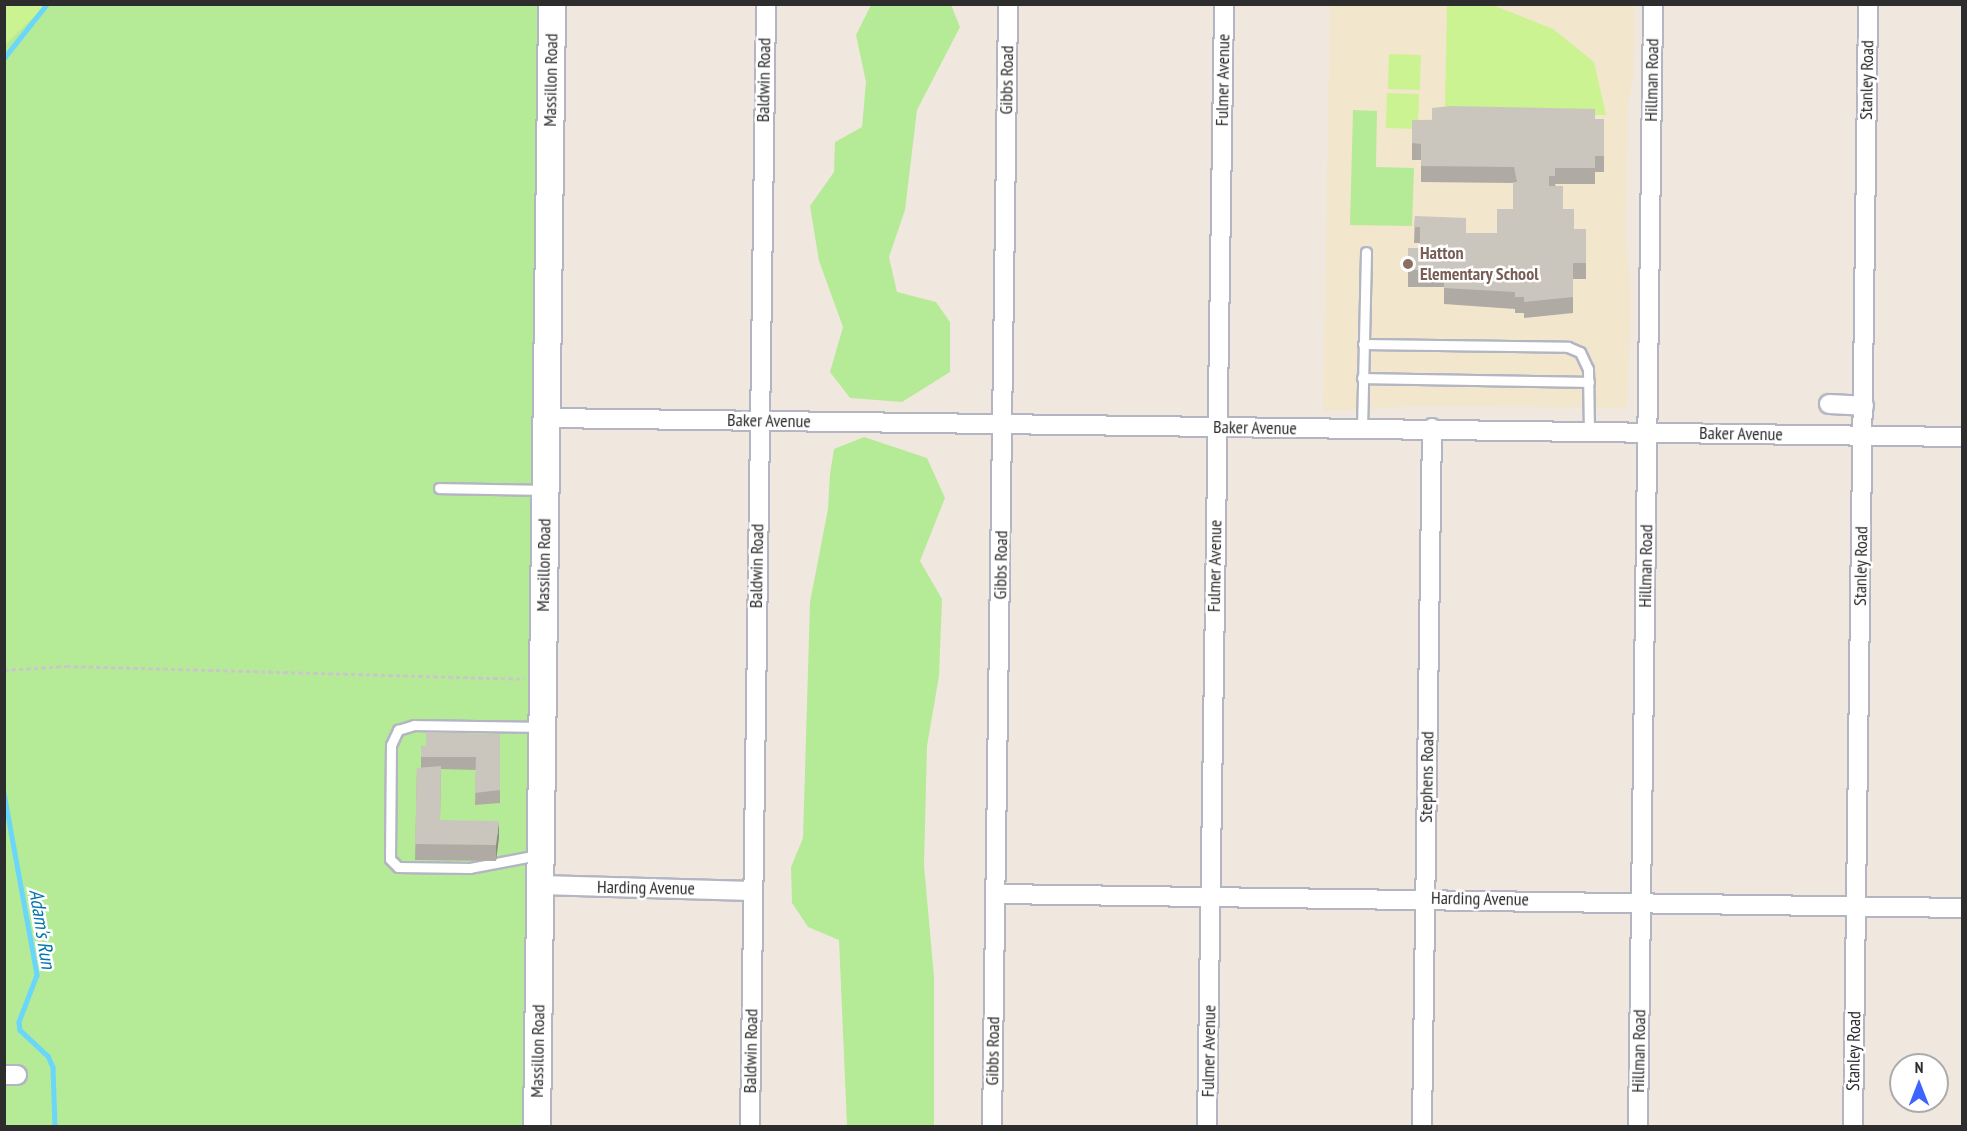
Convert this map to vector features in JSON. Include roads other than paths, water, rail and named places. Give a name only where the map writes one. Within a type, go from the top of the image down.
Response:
[{"type":"street","name":"Massillon Road","points":[[537,1126],[552,4]]},
{"type":"street","name":"Baldwin Road","points":[[750,1126],[766,4]]},
{"type":"street","name":"Gibbs Road","points":[[992,1126],[997,894],[1000,424],[1008,4]]},
{"type":"street","name":"Fulmer Avenue","points":[[1207,1126],[1224,4]]},
{"type":"street","name":"Hillman Road","points":[[1638,1126],[1653,4]]},
{"type":"street","name":"Stanley Road","points":[[1853,1126],[1868,4]]},
{"type":"street","points":[[1829,404],[1864,406]]},
{"type":"street","name":"Baker Avenue","points":[[547,418],[1218,428],[1432,428],[1962,437]]},
{"type":"street","name":"Stephens Road","points":[[1422,1126],[1432,428]]},
{"type":"street","name":"Harding Avenue","points":[[540,885],[752,891]]},
{"type":"street","name":"Harding Avenue","points":[[997,894],[1962,908]]},
{"type":"lane","points":[[1362,429],[1366,252]]},
{"type":"lane","points":[[1363,344],[1568,347],[1580,352],[1588,369],[1589,431]]},
{"type":"lane","points":[[1362,378],[1589,382]]},
{"type":"lane","points":[[439,488],[545,490]]},
{"type":"lane","points":[[540,855],[470,868],[398,867],[390,859],[391,745],[398,730],[414,725],[542,727]]},
{"type":"waterway","name":"Adam's Run","points":[[4,58],[47,4]]},
{"type":"waterway","name":"Adam's Run","points":[[4,793],[37,975],[19,1022],[20,1030],[48,1056],[53,1067],[55,1126]]},
{"type":"place","name":"Hatton Elementary School","points":[[1408,264]]}]
